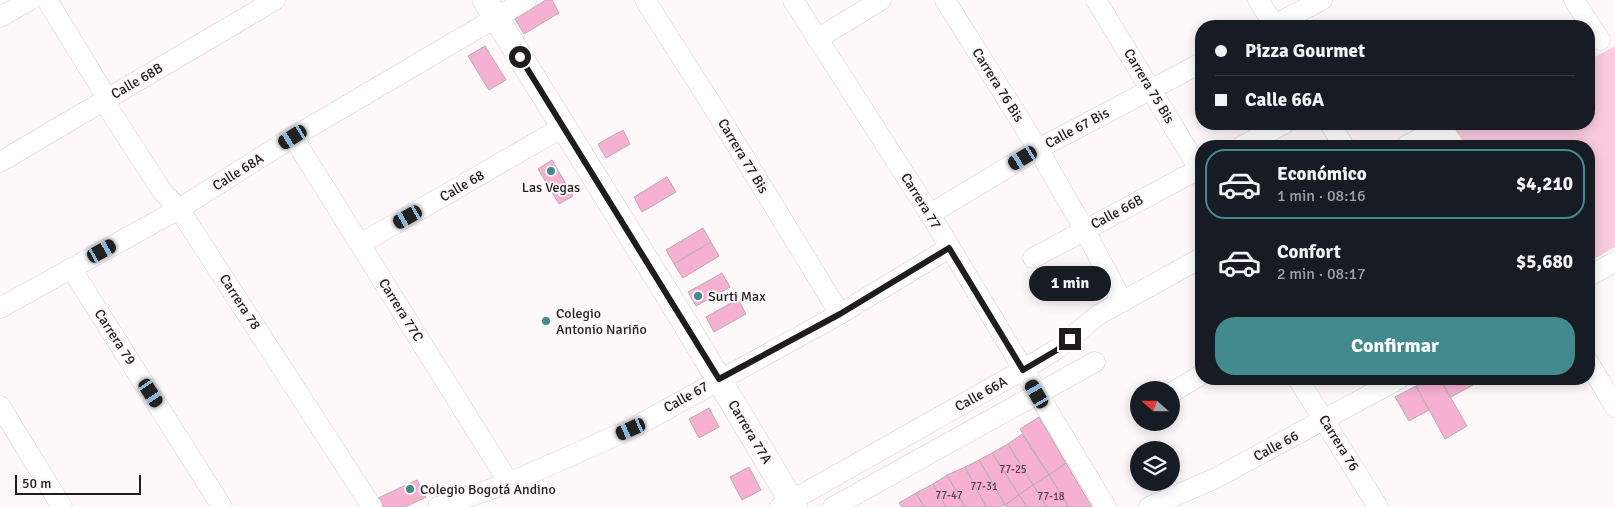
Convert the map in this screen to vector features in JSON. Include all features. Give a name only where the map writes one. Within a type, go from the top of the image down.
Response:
[{"type":"main road","name":"Carrera 77A","points":[[490,9],[719,379],[789,505]]},
{"type":"street","points":[[0,17],[30,0]]},
{"type":"street","name":"Carrera 78","points":[[47,0],[105,100],[162,191],[180,209],[372,507]]},
{"type":"street","name":"Calle 68B","points":[[0,162],[275,0]]},
{"type":"street","name":"Calle 68A","points":[[0,308],[180,209],[490,9],[526,0]]},
{"type":"street","name":"Carrera 77 Bis","points":[[644,0],[712,105],[840,314]]},
{"type":"street","name":"Carrera 77","points":[[792,0],[930,214],[1106,507]]},
{"type":"street","points":[[817,39],[881,0]]},
{"type":"street","name":"Carrera 76 Bis","points":[[945,0],[1038,149],[1084,229],[1122,301]]},
{"type":"street","name":"Carrera 75 Bis","points":[[1096,0],[1195,159]]},
{"type":"street","points":[[1258,0],[1270,20]]},
{"type":"street","points":[[1285,20],[1322,0]]},
{"type":"street","points":[[1574,0],[1588,20]]},
{"type":"street","name":"Calle 67 Bis","points":[[930,214],[1038,149],[1195,66]]},
{"type":"street","name":"Calle 68","points":[[360,244],[563,127]]},
{"type":"street","points":[[1253,140],[1273,130]]},
{"type":"street","points":[[1417,140],[1435,130]]},
{"type":"street","name":"Carrera 77C","points":[[293,137],[508,483]]},
{"type":"street","name":"Calle 66B","points":[[1033,258],[1084,229],[1195,172]]},
{"type":"street","name":"Calle 67","points":[[438,507],[508,483],[631,429],[840,314],[949,248]]},
{"type":"street","name":"Calle 66A","points":[[789,505],[1057,350],[1098,315],[1195,261]]},
{"type":"street","points":[[1595,273],[1615,262]]},
{"type":"street","name":"Carrera 79","points":[[71,268],[222,507]]},
{"type":"street","name":"Calle 66A","points":[[833,507],[1095,362]]},
{"type":"street","points":[[1595,373],[1615,407]]},
{"type":"street","points":[[1180,388],[1195,379]]},
{"type":"street","name":"Carrera 76","points":[[1302,385],[1325,419],[1378,507]]},
{"type":"street","name":"Calle 66","points":[[1149,507],[1214,479],[1389,385]]},
{"type":"street","points":[[0,406],[62,507]]},
{"type":"shaded area","points":[[1615,46],[1615,247],[1595,259],[1595,140],[1461,140],[1455,131],[1595,130],[1595,57]]},
{"type":"building","points":[[546,0],[552,0],[559,13],[524,34],[515,19]]},
{"type":"building","points":[[485,46],[506,80],[489,90],[468,56]]},
{"type":"building","points":[[623,130],[630,144],[606,158],[598,144]]},
{"type":"building","points":[[552,160],[573,196],[559,204],[538,169]]},
{"type":"building","points":[[667,177],[676,192],[642,212],[634,197]]},
{"type":"building","points":[[703,228],[711,242],[674,264],[666,250]]},
{"type":"building","points":[[711,242],[719,256],[683,278],[674,264]]},
{"type":"building","points":[[722,273],[730,287],[696,306],[688,292]]},
{"type":"building","points":[[738,299],[746,314],[714,332],[706,317]]},
{"type":"building","points":[[1443,385],[1467,426],[1445,439],[1416,386]]},
{"type":"building","points":[[1444,385],[1473,385],[1451,397]]},
{"type":"building","points":[[1416,386],[1429,410],[1409,421],[1395,397]]},
{"type":"building","points":[[709,408],[719,427],[699,438],[689,419]]},
{"type":"building","points":[[1039,417],[1066,463],[1049,475],[1020,429]]},
{"type":"building","points":[[1022,434],[1049,475],[1033,485],[1008,444]]},
{"type":"building","points":[[1008,444],[1033,485],[1019,495],[992,453]]},
{"type":"building","points":[[992,453],[1019,495],[1005,505],[979,460]]},
{"type":"building","points":[[979,460],[1005,505],[986,507],[965,467]]},
{"type":"building","points":[[1066,463],[1092,507],[1069,507],[1049,475]]},
{"type":"building","points":[[749,467],[761,490],[742,500],[730,477]]},
{"type":"building","points":[[965,467],[986,507],[965,507],[947,475]]},
{"type":"building","points":[[947,475],[965,507],[946,507],[933,484]]},
{"type":"building","points":[[1049,475],[1069,507],[1047,507],[1033,485]]},
{"type":"building","name":"Colegio Bogotá Andino","points":[[417,480],[426,497],[405,507],[383,507],[378,498]]},
{"type":"building","points":[[933,484],[946,507],[924,507],[916,493]]},
{"type":"building","points":[[1033,485],[1047,507],[1027,507],[1019,495]]},
{"type":"building","points":[[916,493],[924,507],[902,507],[899,503]]},
{"type":"building","points":[[1019,495],[1027,507],[1006,507],[1005,505]]},
{"type":"place","name":"Las Vegas","points":[[551,171]]},
{"type":"place","name":"Surti Max","points":[[698,296]]},
{"type":"place","name":"Colegio Antonio Nariño","points":[[546,321]]},
{"type":"place","name":"Colegio Bogotá Andino","points":[[410,489]]},
{"type":"route","points":[[520,57],[719,379],[840,314],[949,248],[1023,370],[1057,350],[1070,339]]}]
